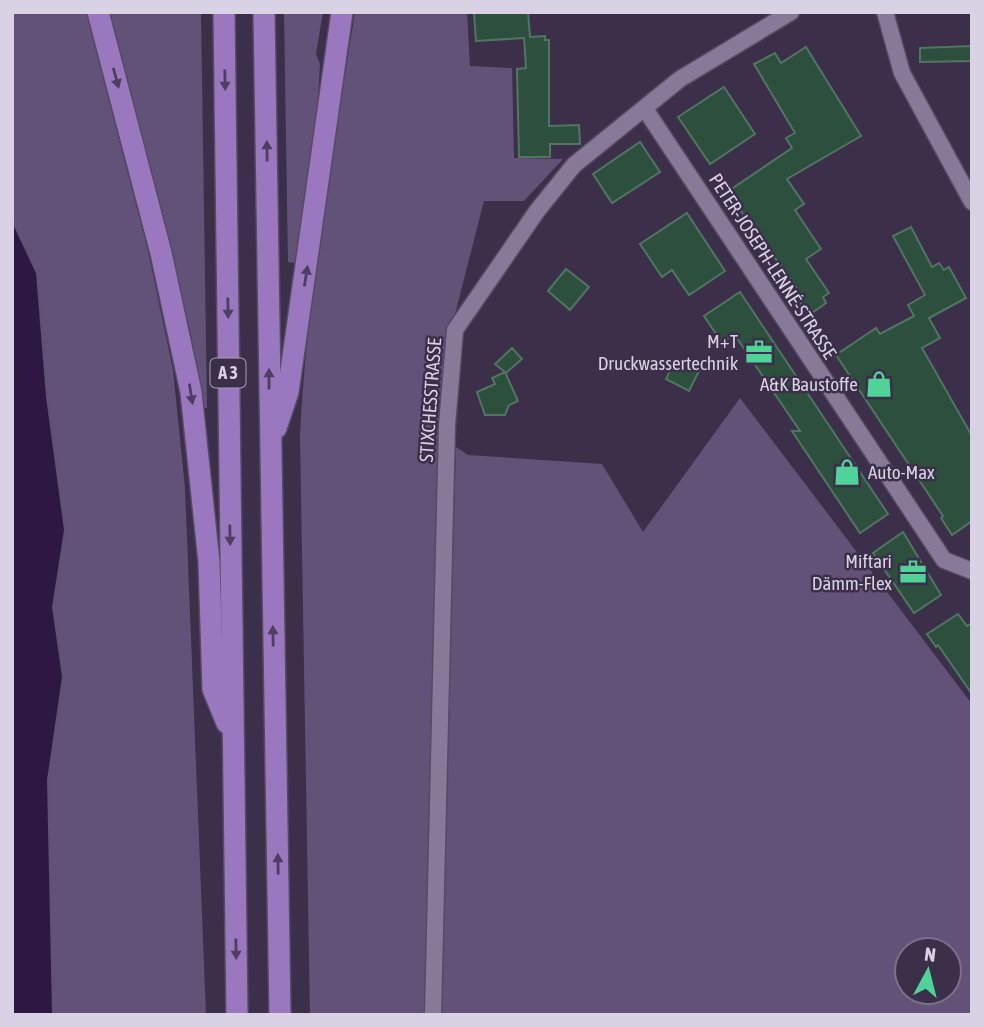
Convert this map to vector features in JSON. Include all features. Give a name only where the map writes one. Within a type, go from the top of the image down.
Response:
[{"type":"highway","points":[[98,12],[183,348],[204,492],[213,689],[232,734]]},
{"type":"highway","name":"A 3","points":[[224,12],[237,1015]]},
{"type":"highway","name":"A 3","points":[[264,12],[280,1015]]},
{"type":"highway","points":[[270,447],[288,392],[342,12]]},
{"type":"street","name":"STIXCHESSTRASSE","points":[[433,1015],[447,425],[455,330],[537,211],[574,165],[680,79],[791,12]]},
{"type":"street","points":[[885,12],[902,73],[972,202]]},
{"type":"street","name":"PETER-JOSEPH-LENNÉ-STRASSE","points":[[645,109],[944,560],[972,572]]},
{"type":"shaded area","points":[[12,12],[86,12],[148,251],[173,370],[185,488],[206,1015],[53,1015],[48,780],[63,677],[53,607],[65,530],[47,397],[37,273],[12,220]]},
{"type":"shaded area","points":[[109,12],[201,12],[207,408],[204,408],[190,330]]},
{"type":"shaded area","points":[[284,12],[323,12],[316,54],[320,64],[316,134],[296,263],[288,262]]},
{"type":"shaded area","points":[[355,12],[467,12],[470,66],[512,68],[514,158],[563,159],[524,201],[484,201],[454,318],[427,1015],[310,1015],[300,435],[308,329]]},
{"type":"shaded area","points":[[12,220],[37,273],[47,397],[65,530],[53,607],[63,677],[48,780],[53,1015],[12,1015]]},
{"type":"shaded area","points":[[740,398],[972,704],[972,1015],[440,1015],[456,447],[468,455],[602,464],[643,532]]},
{"type":"building","points":[[474,12],[528,12],[530,37],[545,36],[545,40],[549,40],[549,126],[579,125],[580,144],[550,144],[550,157],[519,157],[517,69],[526,68],[524,38],[476,41]]},
{"type":"building","points":[[972,46],[972,61],[920,62],[920,48]]},
{"type":"building","points":[[806,47],[861,136],[787,179],[804,204],[795,210],[821,249],[806,259],[829,293],[823,297],[826,303],[809,315],[792,290],[796,287],[727,192],[792,148],[786,138],[795,133],[754,64],[775,53],[781,63]]},
{"type":"building","points":[[724,87],[755,134],[710,164],[678,117]]},
{"type":"building","points":[[640,142],[660,172],[612,203],[593,174]]},
{"type":"building","points":[[687,213],[725,271],[689,295],[672,270],[662,277],[640,244]]},
{"type":"building","points":[[911,227],[932,267],[939,263],[944,270],[949,267],[966,298],[929,318],[940,338],[922,348],[972,436],[972,521],[952,535],[941,518],[943,516],[836,355],[876,328],[880,334],[914,316],[908,305],[925,295],[893,236]]},
{"type":"building","points":[[566,269],[589,287],[570,310],[548,291]]},
{"type":"building","points":[[740,292],[888,514],[860,533],[792,431],[800,431],[734,334],[722,343],[704,316]]},
{"type":"building","points":[[512,348],[522,359],[506,373],[495,364]]},
{"type":"building","points":[[686,359],[701,367],[689,391],[666,379],[672,367],[680,370]]},
{"type":"building","points":[[505,372],[518,401],[509,405],[505,415],[485,415],[477,392],[495,384],[492,378]]},
{"type":"building","points":[[903,532],[941,595],[914,613],[873,553]]},
{"type":"building","points":[[958,614],[967,626],[972,623],[972,694],[938,645],[936,647],[927,634]]},
{"type":"place","name":"M+T Druckwassertechnik","points":[[759,352]]},
{"type":"place","name":"A&K Baustoffe","points":[[879,384]]},
{"type":"place","name":"Auto-Max","points":[[847,472]]},
{"type":"place","name":"Miftari Dämm-Flex","points":[[913,572]]}]
